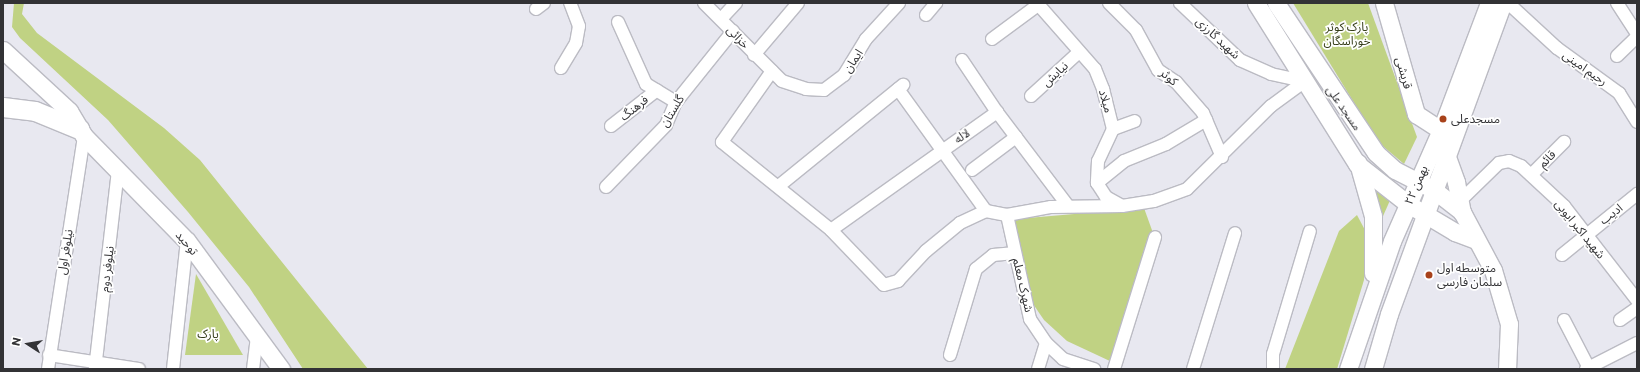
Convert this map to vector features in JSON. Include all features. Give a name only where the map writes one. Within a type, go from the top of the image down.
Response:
[{"type":"main road","points":[[1256,3],[1357,164],[1369,197],[1376,233],[1369,305]]},
{"type":"main road","name":"مسجد علی","points":[[1276,3],[1372,148],[1395,170],[1417,184],[1434,190],[1461,206]]},
{"type":"main road","name":"قریشی","points":[[1384,3],[1416,114],[1438,136]]},
{"type":"main road","name":"۲۲ بهمن","points":[[1348,369],[1369,305],[1408,204],[1438,136],[1489,3]]},
{"type":"main road","name":"۲۲ بهمن","points":[[1373,369],[1434,190],[1503,3]]},
{"type":"main road","name":"توحید","points":[[3,50],[69,111],[81,133]]},
{"type":"main road","name":"توحید","points":[[3,65],[59,117],[81,133],[187,241],[257,335],[280,369]]},
{"type":"main road","points":[[3,107],[35,111],[81,133]]},
{"type":"main road","points":[[1395,170],[1416,162],[1438,136]]},
{"type":"main road","points":[[1357,164],[1372,148]]},
{"type":"main road","points":[[1447,157],[1461,206],[1476,240],[1493,270],[1509,324],[1507,369]]},
{"type":"main road","points":[[1357,164],[1408,204],[1476,240]]},
{"type":"street","points":[[561,68],[576,43],[579,26],[570,3]]},
{"type":"street","name":"خزائی","points":[[704,3],[772,72]]},
{"type":"street","points":[[721,19],[736,3]]},
{"type":"street","points":[[754,55],[798,3]]},
{"type":"street","name":"ایمان","points":[[772,72],[782,81],[806,89],[824,90],[844,75],[866,39],[899,3]]},
{"type":"street","points":[[926,16],[936,3]]},
{"type":"street","name":"کوثر","points":[[1109,3],[1136,30],[1158,70],[1176,82],[1206,120],[1222,157]]},
{"type":"street","name":"شهید گارزی","points":[[1180,3],[1240,60],[1271,74],[1305,81]]},
{"type":"street","name":"رحیم امینی","points":[[1508,3],[1557,48],[1619,93],[1637,122]]},
{"type":"street","points":[[1617,3],[1637,36],[1617,56]]},
{"type":"street","points":[[992,39],[1038,4]]},
{"type":"street","name":"میلاد","points":[[1038,4],[1095,69],[1113,129],[1098,161],[1097,183]]},
{"type":"street","points":[[618,22],[646,84],[676,102]]},
{"type":"street","name":"گلستان","points":[[606,187],[666,125],[676,102],[732,30]]},
{"type":"street","name":"نیایش","points":[[1031,96],[1079,52]]},
{"type":"street","points":[[962,60],[997,112],[1068,206]]},
{"type":"street","points":[[772,72],[722,142],[766,181],[780,185],[831,230],[884,285],[898,281],[926,250],[960,223],[986,211],[1007,215],[1068,206],[1122,206],[1154,201],[1187,189],[1222,157],[1271,106],[1305,81]]},
{"type":"street","points":[[780,185],[901,87],[986,211]]},
{"type":"street","name":"فرهنگ","points":[[611,126],[657,90]]},
{"type":"street","name":"لاله","points":[[831,230],[997,112]]},
{"type":"street","points":[[1122,206],[1106,197],[1097,183],[1124,161],[1166,144],[1206,120]]},
{"type":"street","points":[[1113,129],[1135,121]]},
{"type":"street","name":"نیلوفر اول","points":[[48,369],[81,133]]},
{"type":"street","points":[[972,170],[1016,137]]},
{"type":"street","name":"قائم","points":[[1531,175],[1564,142]]},
{"type":"street","name":"شهید اکبر ایوبی","points":[[1461,206],[1499,163],[1509,161],[1531,175],[1564,206],[1637,300]]},
{"type":"street","name":"نیلوفر دوم","points":[[95,366],[118,169]]},
{"type":"street","name":"ادیب","points":[[1562,255],[1585,234],[1637,194]]},
{"type":"street","name":"شهرک معلم","points":[[1007,215],[1030,319],[1046,343],[1063,359],[1094,369]]},
{"type":"street","points":[[1273,369],[1273,354],[1310,231]]},
{"type":"street","points":[[1193,369],[1235,233]]},
{"type":"street","points":[[1114,369],[1155,237]]},
{"type":"street","points":[[173,369],[187,241]]},
{"type":"street","points":[[950,355],[976,269],[993,255],[1015,253]]},
{"type":"street","points":[[1620,320],[1637,308]]},
{"type":"street","points":[[1564,320],[1592,368],[1637,343]]},
{"type":"street","points":[[253,369],[257,335]]},
{"type":"street","points":[[1038,369],[1046,343]]},
{"type":"street","points":[[49,355],[95,366],[139,369]]},
{"type":"green space","points":[[14,3],[24,3],[22,14],[37,33],[164,128],[200,160],[368,369],[303,369],[249,287],[188,212],[108,120],[20,38],[12,27]]},
{"type":"green space","name":"پارک کوثر خوراسگان","points":[[1293,3],[1368,3],[1417,137],[1404,164],[1378,142]]},
{"type":"green space","points":[[1373,188],[1391,198],[1380,223]]},
{"type":"green space","points":[[1144,208],[1153,233],[1112,362],[1067,341],[1044,320],[1031,301],[1015,219]]},
{"type":"green space","points":[[1357,215],[1366,232],[1364,280],[1337,369],[1285,369],[1339,231]]},
{"type":"green space","name":"پارک","points":[[196,274],[243,355],[185,355]]},
{"type":"place","name":"مسجدعلی","points":[[1443,119]]},
{"type":"place","name":"متوسطه اول سلمان فارسی","points":[[1429,275]]}]
